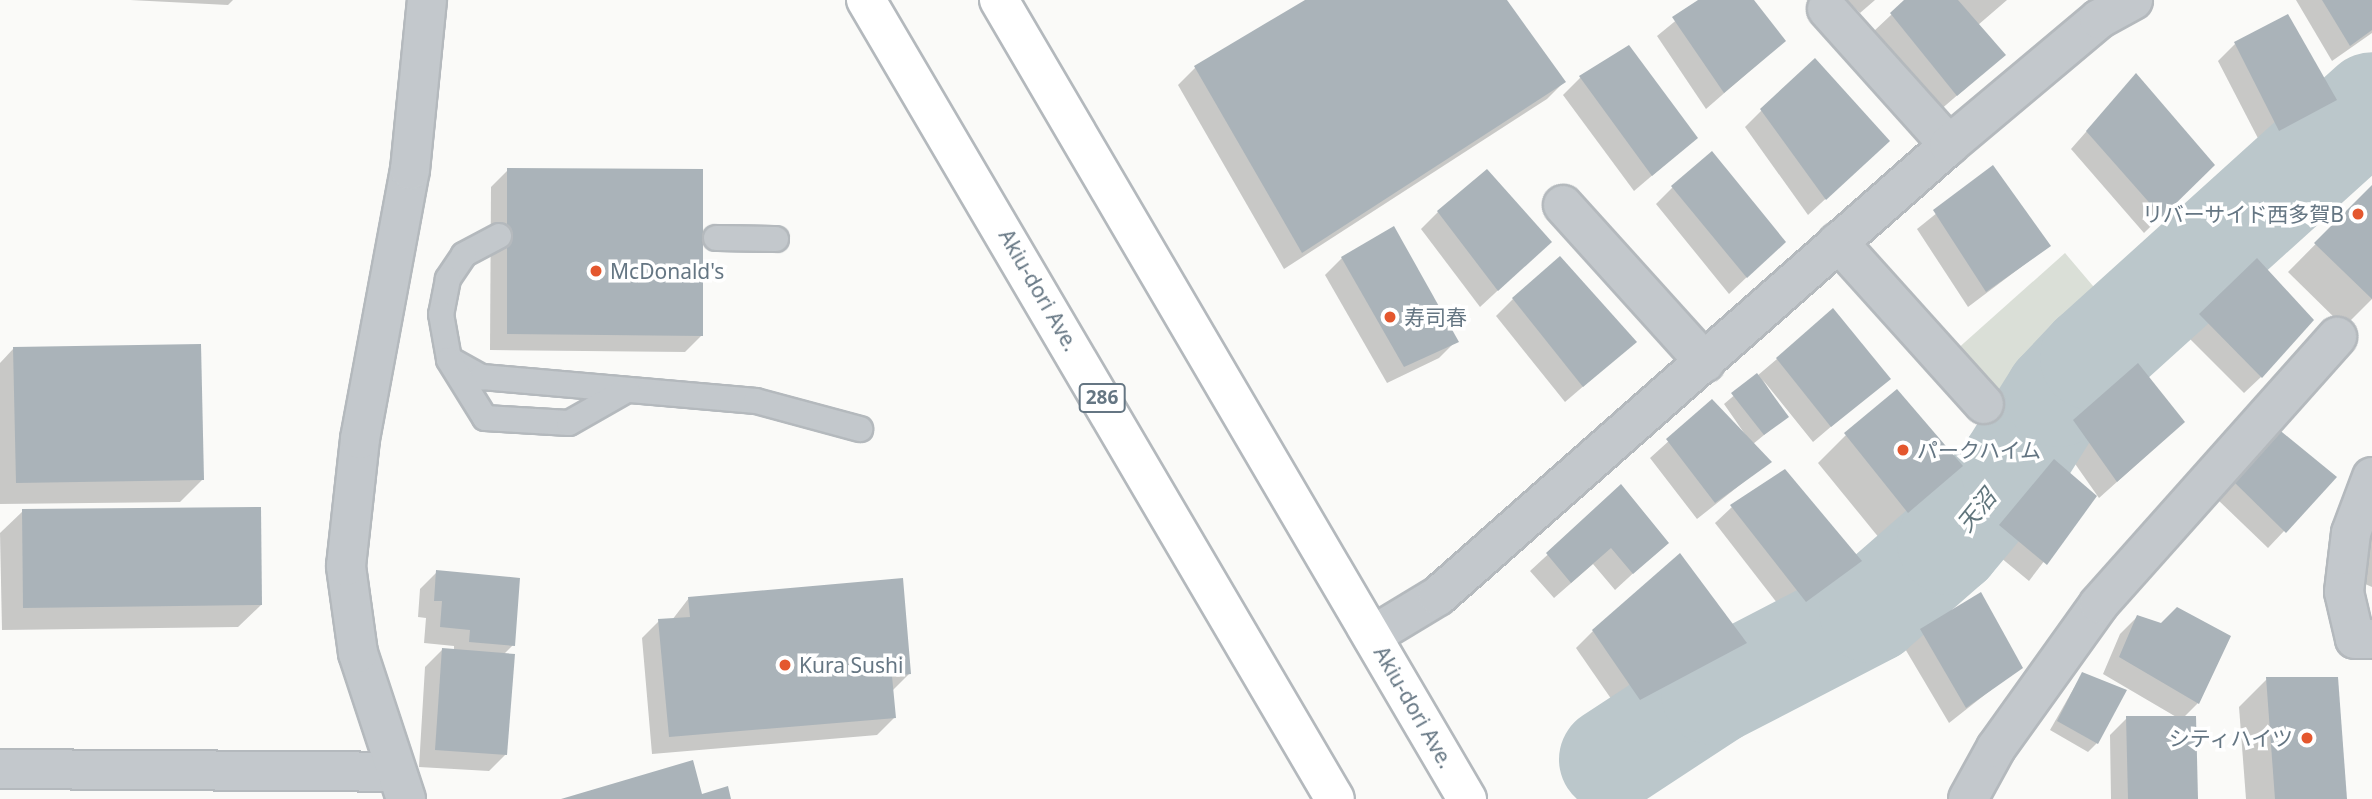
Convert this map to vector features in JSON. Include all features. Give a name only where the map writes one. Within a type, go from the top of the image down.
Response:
[{"type":"highway","name":"Akiu-dori Ave.","points":[[866,0],[1335,799]]},
{"type":"highway","name":"Akiu-dori Ave.","points":[[999,0],[1467,799]]},
{"type":"street","points":[[0,769],[400,786],[358,653],[346,566],[356,463],[410,170],[427,0]]},
{"type":"street","points":[[1372,636],[1438,596],[1949,145],[2099,19],[2133,0]]},
{"type":"street","points":[[1826,9],[1949,145]]},
{"type":"street","points":[[1563,205],[1704,362]]},
{"type":"street","points":[[1838,242],[1984,404]]},
{"type":"street","points":[[1968,799],[1996,748],[2099,604],[2337,337]]},
{"type":"street","points":[[2372,477],[2351,533],[2343,592],[2356,639],[2372,639]]},
{"type":"lane","points":[[499,236],[464,255],[448,279],[441,314],[449,359],[485,418],[569,422],[627,390]]},
{"type":"lane","points":[[716,238],[775,239]]},
{"type":"lane","points":[[449,359],[482,377],[756,401],[860,429]]},
{"type":"shaded area","points":[[2065,253],[2110,306],[2007,405],[1955,351]]},
{"type":"building","points":[[1305,0],[1507,0],[1566,82],[1302,253],[1194,66]]},
{"type":"building","points":[[1698,0],[1754,0],[1786,41],[1724,93],[1672,17]]},
{"type":"building","points":[[1904,0],[1958,0],[2006,55],[1957,96],[1890,13]]},
{"type":"building","points":[[2322,0],[2372,0],[2372,30],[2350,46]]},
{"type":"building","points":[[2288,14],[2337,100],[2279,131],[2234,42]]},
{"type":"building","points":[[1629,45],[1698,138],[1652,176],[1579,76]]},
{"type":"building","points":[[1815,58],[1890,141],[1826,200],[1760,109]]},
{"type":"building","points":[[2136,73],[2215,165],[2162,217],[2086,131]]},
{"type":"building","points":[[1712,151],[1786,242],[1747,278],[1671,186]]},
{"type":"building","points":[[1993,165],[2051,246],[1986,292],[1933,210]]},
{"type":"building","points":[[507,168],[703,169],[703,336],[507,334]]},
{"type":"building","points":[[1487,169],[1552,242],[1498,291],[1437,211]]},
{"type":"building","name":"リバーサイド西多賀B","points":[[2372,185],[2372,299],[2314,243]]},
{"type":"building","points":[[1394,226],[1459,342],[1404,367],[1341,257]]},
{"type":"building","points":[[1560,256],[1637,342],[1583,387],[1512,298]]},
{"type":"building","points":[[2257,258],[2314,320],[2262,378],[2199,314]]},
{"type":"building","points":[[1833,308],[1891,379],[1831,427],[1776,358]]},
{"type":"building","points":[[201,344],[204,480],[16,483],[13,347]]},
{"type":"building","points":[[2138,363],[2185,422],[2117,482],[2073,420]]},
{"type":"building","points":[[1757,373],[1789,417],[1764,435],[1731,393]]},
{"type":"building","name":"パークハイム","points":[[1897,389],[1963,466],[1908,513],[1844,433]]},
{"type":"building","points":[[1712,399],[1772,462],[1715,503],[1666,439]]},
{"type":"building","points":[[2277,428],[2337,477],[2286,533],[2232,480]]},
{"type":"building","points":[[2054,459],[2097,496],[2047,565],[1999,525]]},
{"type":"building","points":[[1785,469],[1862,561],[1806,602],[1730,505]]},
{"type":"building","points":[[1621,484],[1669,543],[1633,574],[1611,548],[1571,583],[1546,553]]},
{"type":"building","points":[[261,507],[262,605],[23,608],[22,509]]},
{"type":"building","points":[[1680,553],[1747,643],[1640,700],[1592,630]]},
{"type":"building","points":[[436,570],[520,578],[515,646],[469,642],[470,630],[440,627],[442,601],[434,601]]},
{"type":"building","points":[[903,578],[911,674],[892,676],[896,718],[669,737],[658,619],[690,617],[688,597]]},
{"type":"building","points":[[1981,592],[2023,668],[1966,708],[1920,629]]},
{"type":"building","points":[[2177,607],[2231,636],[2199,704],[2119,657],[2137,615],[2161,623]]},
{"type":"building","points":[[442,648],[515,654],[507,755],[435,750]]},
{"type":"building","points":[[2082,672],[2127,690],[2098,744],[2057,721]]},
{"type":"building","name":"シティハイツ","points":[[2266,677],[2338,677],[2347,799],[2275,799]]},
{"type":"building","points":[[2126,716],[2196,716],[2198,799],[2128,799]]},
{"type":"building","points":[[693,760],[702,794],[728,786],[731,799],[561,799]]},
{"type":"waterway","name":"天沼","points":[[1611,759],[1713,692],[1871,610],[1949,542],[2012,466],[2057,394],[2092,357],[2372,104]]},
{"type":"place","name":"リバーサイド西多賀B","points":[[2358,214]]},
{"type":"place","name":"McDonald's","points":[[596,271]]},
{"type":"place","name":"寿司春","points":[[1390,317]]},
{"type":"place","name":"パークハイム","points":[[1903,450]]},
{"type":"place","name":"Kura Sushi","points":[[785,665]]},
{"type":"place","name":"シティハイツ","points":[[2307,738]]}]
